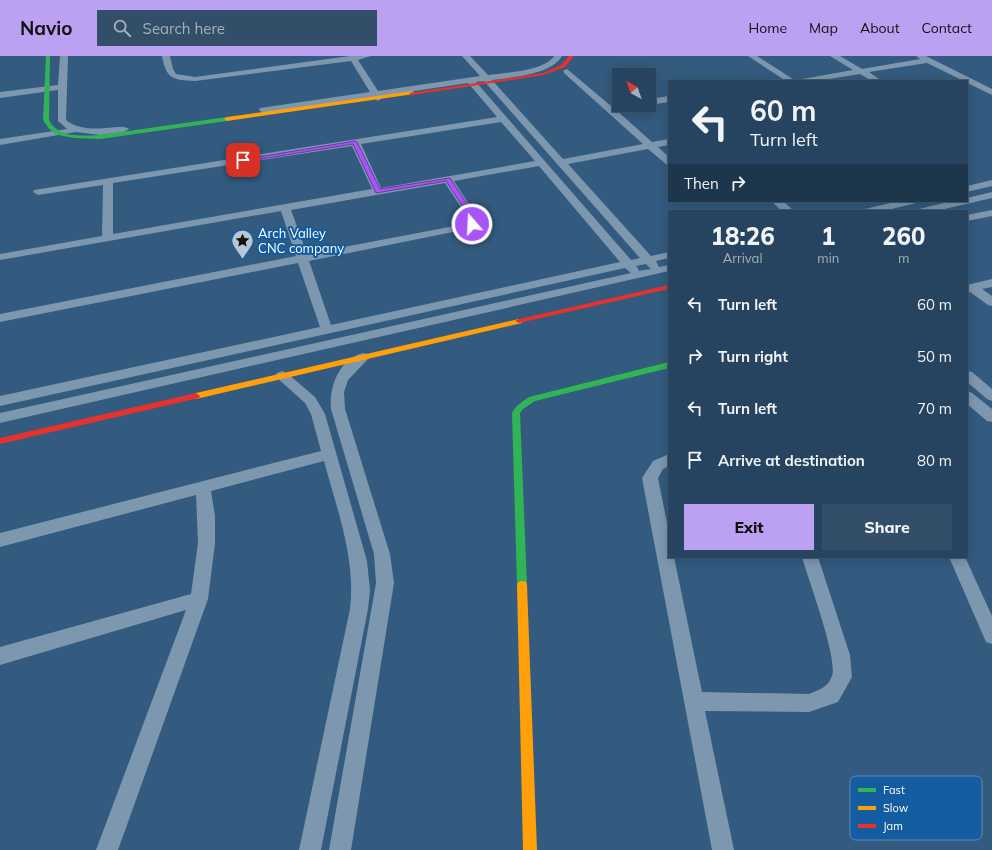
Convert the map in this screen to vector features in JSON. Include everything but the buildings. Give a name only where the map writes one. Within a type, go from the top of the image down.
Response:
[{"type":"street","points":[[50,56],[45,113],[46,120],[52,129],[60,133],[84,138],[100,137],[472,82],[552,72],[563,66],[572,56]]},
{"type":"street","points":[[64,56],[61,112],[62,121],[66,125],[77,130],[91,132],[233,117]]},
{"type":"street","points":[[166,56],[168,72],[195,79],[367,56]]},
{"type":"street","points":[[466,56],[649,260],[664,270]]},
{"type":"street","points":[[487,80],[536,70],[553,63],[558,56]]},
{"type":"street","points":[[752,56],[791,80]]},
{"type":"street","points":[[834,56],[876,80]]},
{"type":"street","points":[[920,56],[932,58],[984,80],[992,85]]},
{"type":"street","points":[[353,58],[377,96]]},
{"type":"street","points":[[808,80],[932,58],[992,92]]},
{"type":"street","points":[[567,71],[668,161]]},
{"type":"street","points":[[972,82],[984,80]]},
{"type":"street","points":[[472,82],[638,275]]},
{"type":"street","points":[[0,101],[63,90]]},
{"type":"street","points":[[0,95],[48,92]]},
{"type":"street","points":[[656,101],[668,99]]},
{"type":"street","points":[[38,192],[355,142],[506,122],[525,123]]},
{"type":"street","points":[[0,142],[77,130]]},
{"type":"street","points":[[355,142],[378,191]]},
{"type":"street","points":[[561,162],[668,142]]},
{"type":"street","points":[[0,257],[541,163]]},
{"type":"street","points":[[0,318],[469,226],[473,218],[448,179]]},
{"type":"street","points":[[108,181],[108,238]]},
{"type":"street","points":[[968,189],[992,183]]},
{"type":"street","points":[[568,194],[586,190]]},
{"type":"street","points":[[968,201],[992,195]]},
{"type":"street","points":[[777,202],[787,210]]},
{"type":"street","points":[[872,210],[907,202]]},
{"type":"street","points":[[927,210],[962,202]]},
{"type":"street","points":[[898,204],[907,210]]},
{"type":"street","points":[[285,208],[327,330]]},
{"type":"street","points":[[968,218],[992,213]]},
{"type":"street","points":[[0,400],[668,255]]},
{"type":"street","points":[[0,418],[288,352],[664,270]]},
{"type":"street","points":[[970,289],[992,283]]},
{"type":"street","points":[[0,441],[668,287]]},
{"type":"street","points":[[970,289],[992,302]]},
{"type":"street","points":[[458,301],[465,313]]},
{"type":"street","points":[[284,339],[288,352]]},
{"type":"street","points":[[340,850],[385,583],[382,554],[338,409],[336,395],[340,381],[349,368],[363,357]]},
{"type":"street","points":[[530,850],[516,413],[520,407],[532,399],[668,365]]},
{"type":"street","points":[[282,376],[310,400],[318,414],[359,561],[361,590],[310,850]]},
{"type":"street","points":[[968,376],[992,396]]},
{"type":"street","points":[[968,397],[992,418]]},
{"type":"street","points":[[0,540],[329,454]]},
{"type":"street","points":[[668,460],[658,465],[650,478],[723,850]]},
{"type":"street","points":[[106,850],[199,599],[206,568],[208,538],[208,511],[204,487]]},
{"type":"street","points":[[693,701],[809,703],[831,694],[842,677],[841,655],[810,558]]},
{"type":"street","points":[[957,558],[992,636]]},
{"type":"street","points":[[0,656],[199,599]]},
{"type":"traffic: fast","points":[[48,56],[46,120],[51,128],[60,134],[67,136],[100,137],[227,119]]},
{"type":"traffic: fast","points":[[522,585],[516,413],[520,407],[532,399],[668,365]]},
{"type":"traffic: slow","points":[[227,119],[412,93]]},
{"type":"traffic: slow","points":[[196,396],[519,321]]},
{"type":"traffic: slow","points":[[522,585],[530,850]]},
{"type":"traffic: jam","points":[[412,93],[544,74],[563,66],[572,56]]},
{"type":"traffic: jam","points":[[519,321],[668,287]]},
{"type":"traffic: jam","points":[[0,441],[196,396]]},
{"type":"place","name":"Arch Valley CNC company","points":[[242,260]]},
{"type":"route","points":[[243,160],[355,142],[378,191],[448,179],[472,216],[472,224]]}]
